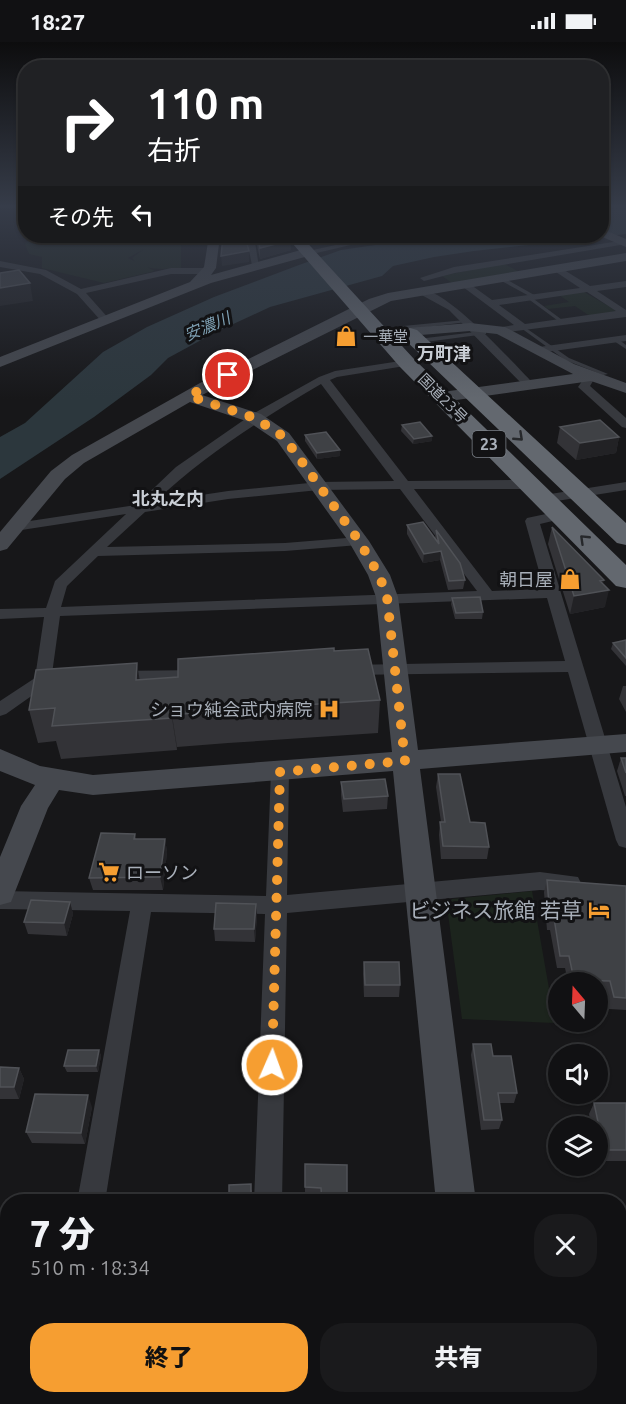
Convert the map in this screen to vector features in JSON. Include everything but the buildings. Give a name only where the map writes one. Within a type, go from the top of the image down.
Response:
[{"type":"highway","name":"国道23号","points":[[335,272],[364,303],[407,363],[626,580]]},
{"type":"highway","name":"国道23号","points":[[364,303],[409,334],[626,537]]},
{"type":"street","points":[[42,272],[80,292],[105,320]]},
{"type":"street","points":[[80,292],[171,272],[188,272]]},
{"type":"street","points":[[195,284],[208,272]]},
{"type":"street","points":[[0,362],[195,284],[235,272]]},
{"type":"street","points":[[0,545],[67,467],[189,396],[364,303],[423,285],[451,272]]},
{"type":"street","points":[[423,285],[464,284],[536,272]]},
{"type":"street","points":[[562,272],[625,313]]},
{"type":"street","points":[[464,284],[523,327]]},
{"type":"street","points":[[490,303],[626,284]]},
{"type":"street","points":[[423,285],[452,308],[529,385]]},
{"type":"street","points":[[409,334],[470,328],[500,330],[625,313]]},
{"type":"street","points":[[500,330],[626,388]]},
{"type":"street","points":[[545,350],[621,339]]},
{"type":"street","points":[[43,680],[60,584],[181,470],[255,418],[322,379],[351,370],[407,363]]},
{"type":"street","points":[[442,398],[626,371]]},
{"type":"street","points":[[598,375],[584,387],[626,424]]},
{"type":"street","points":[[322,379],[487,594]]},
{"type":"street","points":[[189,396],[255,418],[284,437],[359,541],[379,575],[387,597],[455,1194]]},
{"type":"street","points":[[15,527],[228,495],[319,486],[404,487],[514,484],[544,500],[626,486]]},
{"type":"street","points":[[544,500],[532,521],[626,840]]},
{"type":"street","points":[[94,552],[285,547],[359,541]]},
{"type":"street","points":[[0,614],[553,592]]},
{"type":"street","points":[[336,670],[576,666]]},
{"type":"street","points":[[101,678],[219,674]]},
{"type":"street","points":[[0,710],[43,680],[66,679]]},
{"type":"street","points":[[0,758],[27,773],[52,780],[93,785],[626,743]]},
{"type":"street","points":[[268,1194],[280,772]]},
{"type":"street","points":[[52,780],[35,806],[1,889],[142,903],[276,905],[540,881],[594,885]]},
{"type":"street","points":[[92,1194],[142,903]]},
{"type":"lane","points":[[500,278],[531,297],[563,322]]},
{"type":"lane","points":[[523,327],[545,350]]},
{"type":"lane","points":[[621,339],[626,347]]},
{"type":"shaded area","points":[[57,272],[153,272],[104,283]]},
{"type":"shaded area","points":[[463,272],[519,272],[452,283],[442,276]]},
{"type":"shaded area","points":[[584,292],[617,311],[590,316],[575,306],[548,309],[544,306],[569,302],[559,295]]},
{"type":"shaded area","points":[[532,891],[548,983],[548,1023],[462,1019],[447,906],[452,899]]},
{"type":"water","name":"安濃川","points":[[282,272],[387,272],[382,276],[270,307],[216,332],[168,358],[151,375],[94,417],[0,479],[0,437],[25,423],[103,352],[147,327],[214,297]]},
{"type":"place","name":"一華堂","points":[[346,336]]},
{"type":"place","name":"朝日屋","points":[[570,579]]},
{"type":"place","name":"ショウ純会武内病院","points":[[329,709]]},
{"type":"place","name":"ローソン","points":[[109,872]]},
{"type":"place","name":"ビジネス旅館 若草","points":[[599,910]]},
{"type":"district","name":"万町津","points":[[444,353]]},
{"type":"district","name":"北丸之内","points":[[168,498]]},
{"type":"route","points":[[228,375],[189,396],[255,418],[284,437],[359,541],[379,575],[387,597],[405,761],[280,772],[272,1065]]}]
